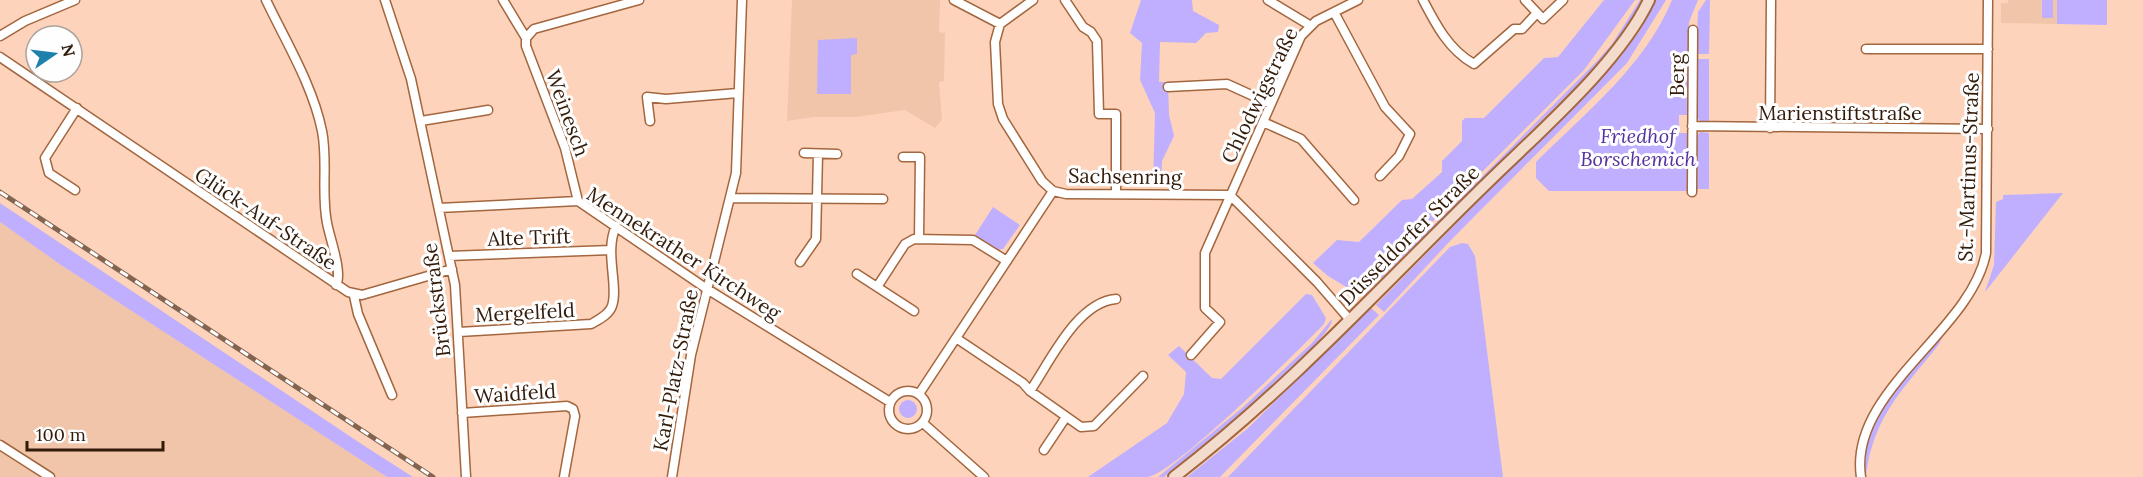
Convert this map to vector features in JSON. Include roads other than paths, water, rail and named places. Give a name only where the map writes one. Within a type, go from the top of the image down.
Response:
[{"type":"main road","name":"Düsseldorfer Straße","points":[[1174,477],[1242,422],[1350,320],[1610,59],[1633,29],[1649,0]]},
{"type":"street","points":[[0,36],[26,21],[75,0]]},
{"type":"street","points":[[266,0],[307,89],[322,133],[323,195],[331,249],[338,270],[336,285]]},
{"type":"street","name":"Brückstraße","points":[[385,0],[411,79],[452,269],[459,332],[466,477]]},
{"type":"street","name":"Weinesch","points":[[503,0],[526,38],[526,46],[565,148],[578,201]]},
{"type":"street","points":[[526,38],[534,30],[639,0]]},
{"type":"street","name":"Karl-Platz-Straße","points":[[672,477],[691,355],[732,198],[736,173],[742,0]]},
{"type":"street","points":[[954,0],[1000,24]]},
{"type":"street","points":[[1033,0],[1000,24],[995,42],[999,110],[1042,181],[1053,191]]},
{"type":"street","points":[[1065,0],[1083,27],[1091,32],[1097,41],[1099,114],[1116,114],[1116,194]]},
{"type":"street","points":[[1268,0],[1311,26]]},
{"type":"street","name":"Chlodwigstraße","points":[[1191,355],[1220,322],[1205,308],[1205,253],[1301,36],[1311,26],[1358,0]]},
{"type":"street","points":[[1423,0],[1439,31],[1462,58],[1474,64],[1514,29],[1522,29],[1537,13]]},
{"type":"street","points":[[1525,0],[1543,19],[1563,0]]},
{"type":"street","points":[[1770,128],[1771,0]]},
{"type":"street","name":"St.-Martinus-Straße","points":[[1861,477],[1861,456],[1877,412],[1968,296],[1983,268],[1986,254],[1988,0]]},
{"type":"street","points":[[1334,12],[1385,107],[1410,134],[1399,156],[1380,176]]},
{"type":"street","name":"Berg","points":[[1692,192],[1693,30]]},
{"type":"street","points":[[1866,49],[1988,49]]},
{"type":"street","name":"Glück-Auf-Straße","points":[[0,57],[354,296]]},
{"type":"street","points":[[1168,87],[1227,84],[1271,104]]},
{"type":"street","points":[[650,121],[647,97],[666,99],[738,93]]},
{"type":"street","points":[[75,190],[49,173],[45,158],[77,108]]},
{"type":"street","points":[[421,121],[488,110]]},
{"type":"street","points":[[1263,122],[1301,139],[1354,200]]},
{"type":"street","name":"Marienstiftstraße","points":[[1692,126],[1988,129]]},
{"type":"street","points":[[804,153],[837,154]]},
{"type":"street","points":[[800,262],[816,239],[818,154]]},
{"type":"street","points":[[903,157],[920,157],[919,239]]},
{"type":"street","name":"Sachsenring","points":[[919,394],[1053,191],[1066,194],[1230,195]]},
{"type":"street","points":[[1230,195],[1317,282],[1350,320]]},
{"type":"street","points":[[732,198],[883,199]]},
{"type":"street","name":"Mennekrather Kirchweg","points":[[440,208],[578,201],[707,289],[890,402]]},
{"type":"street","name":"Mergelfeld","points":[[459,332],[591,324],[606,315],[612,305],[611,235],[616,226]]},
{"type":"street","points":[[877,286],[905,244],[919,239],[973,240],[1007,261]]},
{"type":"street","name":"Alte Trift","points":[[449,256],[611,250]]},
{"type":"street","points":[[392,395],[358,314],[354,296],[452,269]]},
{"type":"street","points":[[857,274],[914,311]]},
{"type":"street","points":[[1030,392],[1082,314],[1105,300],[1116,299]]},
{"type":"street","points":[[956,338],[1023,382],[1030,392],[1081,427],[1094,426],[1143,376]]},
{"type":"street","points":[[900,392],[919,394],[924,399],[927,411],[923,423],[912,429],[897,426],[889,413],[890,402],[900,392]]},
{"type":"street","name":"Waidfeld","points":[[462,413],[567,406],[573,409],[575,416],[564,477]]},
{"type":"street","points":[[1044,450],[1066,417]]},
{"type":"street","points":[[923,423],[984,477]]},
{"type":"street","points":[[0,445],[50,477]]},
{"type":"railway","points":[[0,192],[433,477]]},
{"type":"park label","name":"Friedhof Borschemich","points":[[1638,146]]}]
